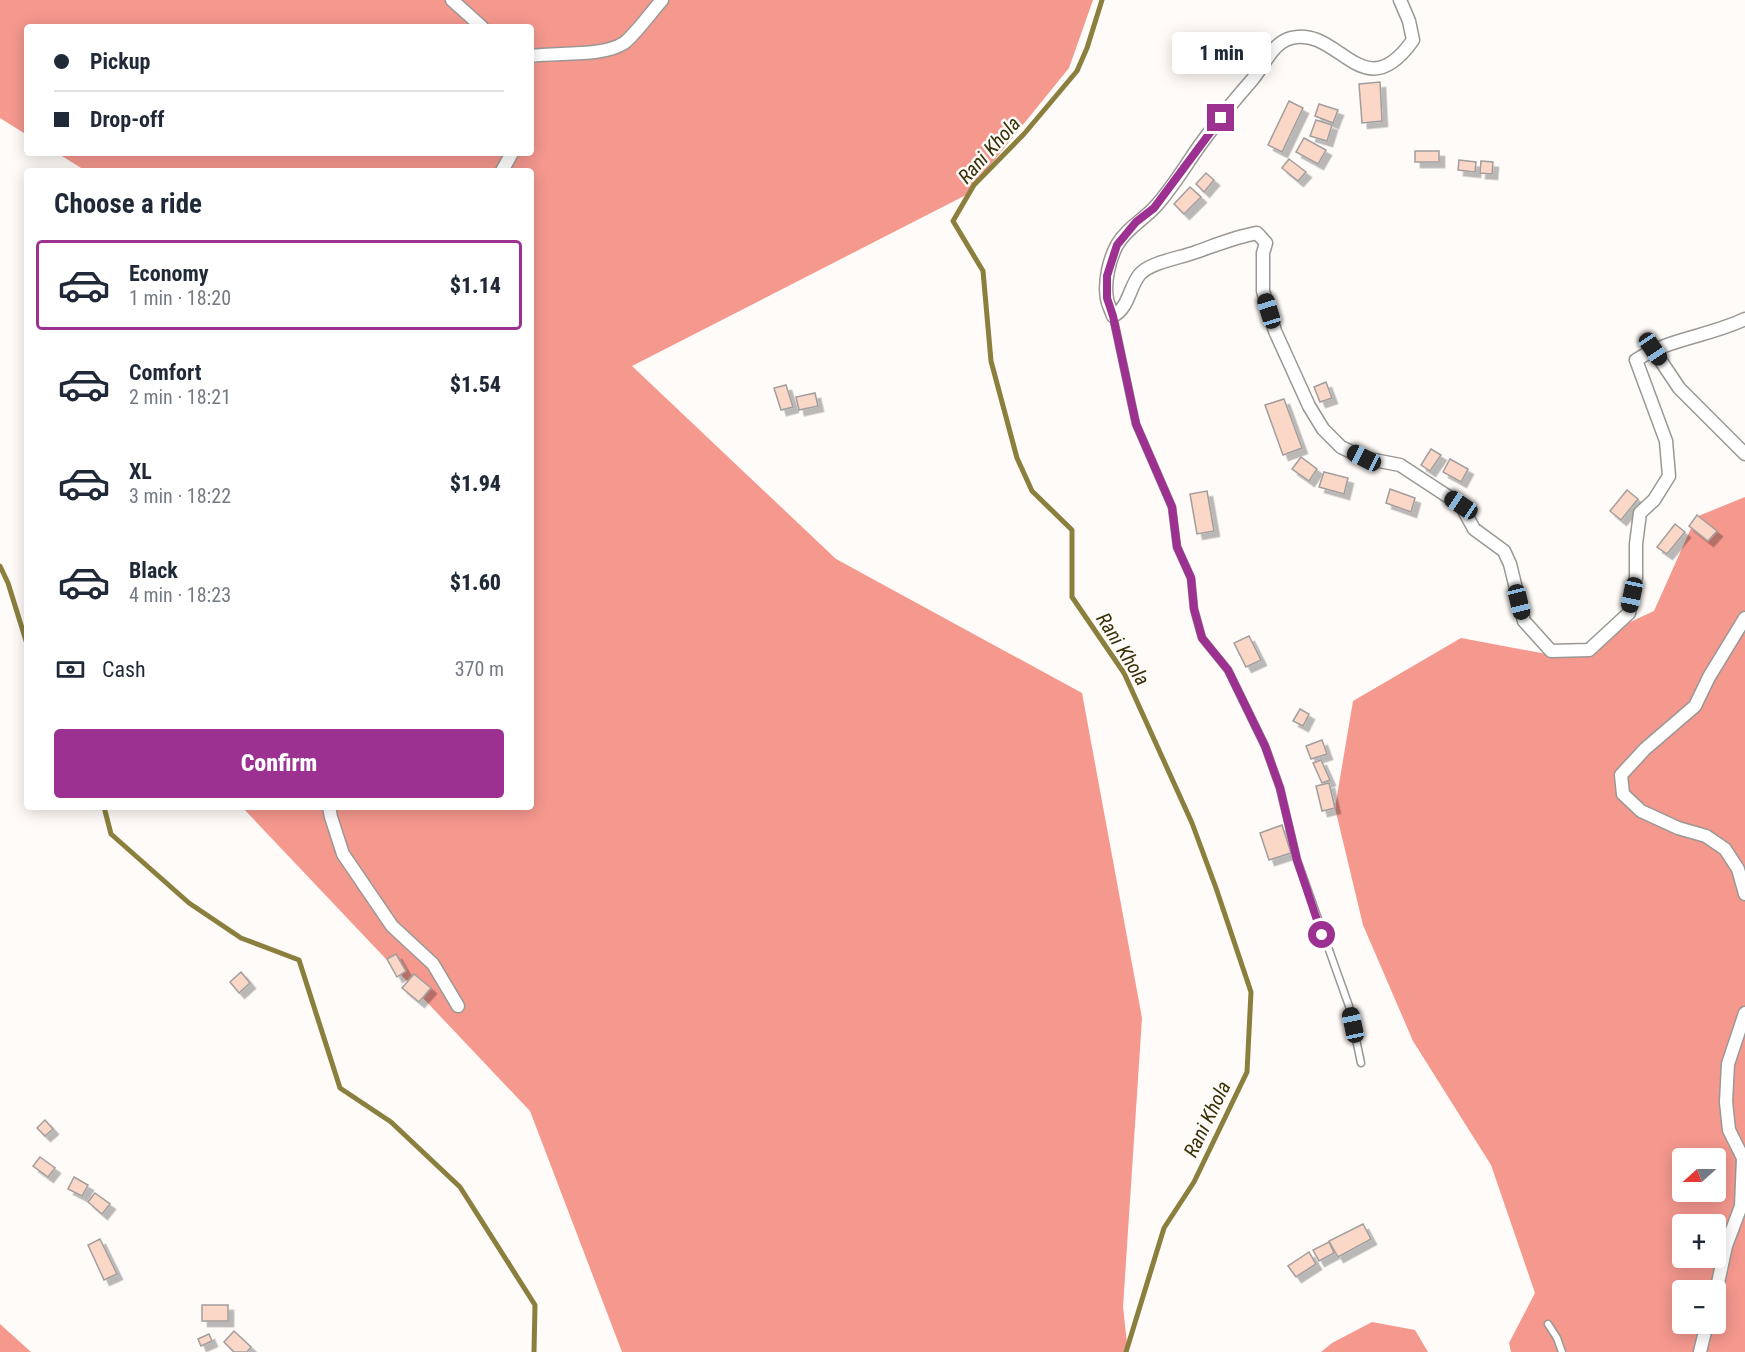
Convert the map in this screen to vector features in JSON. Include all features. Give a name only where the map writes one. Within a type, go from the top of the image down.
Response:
[{"type":"street","points":[[452,0],[479,24]]},
{"type":"street","points":[[534,56],[592,53],[624,43],[662,0]]},
{"type":"street","points":[[1400,0],[1409,21],[1413,40],[1402,55],[1390,65],[1371,69],[1305,36],[1290,38],[1276,46],[1258,73],[1208,133],[1154,208],[1136,222],[1117,245],[1107,276],[1107,298],[1113,316],[1121,312],[1141,273],[1160,263],[1257,233],[1266,243],[1263,253],[1263,291],[1275,331],[1323,429],[1341,447],[1364,458],[1400,465],[1461,505],[1474,529],[1504,551],[1510,564],[1524,621],[1551,651],[1589,650],[1629,613],[1636,577],[1636,544],[1640,513],[1654,500],[1669,476],[1666,441],[1636,360],[1653,349],[1745,319]]},
{"type":"street","points":[[1653,349],[1679,388],[1745,454]]},
{"type":"street","points":[[1745,618],[1709,677],[1695,706],[1645,749],[1621,775],[1623,794],[1641,811],[1678,828],[1706,836],[1725,849],[1738,869],[1745,894]]},
{"type":"street","points":[[329,810],[343,854],[392,926],[434,964],[458,1006]]},
{"type":"street","points":[[1719,1280],[1726,1246],[1741,1206],[1743,1158],[1729,1130],[1726,1102],[1728,1064],[1745,1013]]},
{"type":"street","points":[[1700,1352],[1704,1334]]},
{"type":"lane","points":[[1113,316],[1136,424],[1172,507],[1177,547],[1191,578],[1194,609],[1202,638],[1228,670],[1269,757],[1280,788],[1297,860],[1349,1006],[1361,1064]]},
{"type":"lane","points":[[1548,1324],[1562,1352]]},
{"type":"shaded area","points":[[0,0],[1093,0],[1069,68],[966,195],[632,366],[836,559],[1082,693],[1142,1018],[1123,1307],[1128,1352],[622,1352],[530,1111],[245,810],[534,810],[534,168],[81,168],[62,156],[534,156],[534,24],[24,24],[24,133],[0,118]]},
{"type":"shaded area","points":[[1745,497],[1745,1352],[1511,1352],[1509,1343],[1535,1293],[1491,1165],[1413,1041],[1363,925],[1335,808],[1353,701],[1461,638],[1557,656],[1654,611],[1696,517]]},
{"type":"shaded area","points":[[1372,1322],[1415,1330],[1428,1352],[1321,1352],[1332,1343]]},
{"type":"shaded area","points":[[0,1324],[31,1352],[0,1352]]},
{"type":"building","points":[[1380,82],[1382,121],[1362,123],[1359,84]]},
{"type":"building","points":[[1289,101],[1303,108],[1282,152],[1268,145]]},
{"type":"building","points":[[1319,104],[1338,110],[1333,123],[1315,116]]},
{"type":"building","points":[[1316,120],[1332,125],[1327,141],[1310,136]]},
{"type":"building","points":[[1304,138],[1326,150],[1318,164],[1296,152]]},
{"type":"building","points":[[1415,151],[1439,151],[1439,162],[1415,162]]},
{"type":"building","points":[[1289,159],[1306,172],[1298,181],[1282,168]]},
{"type":"building","points":[[1459,160],[1476,162],[1475,172],[1458,170]]},
{"type":"building","points":[[1481,161],[1493,162],[1492,174],[1480,173]]},
{"type":"building","points":[[1206,173],[1214,180],[1204,192],[1196,184]]},
{"type":"building","points":[[1190,187],[1201,197],[1184,214],[1174,204]]},
{"type":"building","points":[[1326,382],[1332,398],[1320,402],[1314,387]]},
{"type":"building","points":[[786,385],[793,407],[781,410],[774,388]]},
{"type":"building","points":[[815,393],[818,406],[799,410],[796,397]]},
{"type":"building","points":[[1284,399],[1302,448],[1283,455],[1265,405]]},
{"type":"building","points":[[1431,449],[1441,455],[1430,471],[1421,465]]},
{"type":"building","points":[[1301,457],[1317,469],[1309,481],[1292,469]]},
{"type":"building","points":[[1450,459],[1468,469],[1461,482],[1443,472]]},
{"type":"building","points":[[1324,472],[1348,478],[1344,494],[1319,487]]},
{"type":"building","points":[[1390,489],[1415,498],[1411,512],[1386,503]]},
{"type":"building","points":[[1627,490],[1638,499],[1621,520],[1610,511]]},
{"type":"building","points":[[1207,491],[1214,531],[1197,534],[1190,494]]},
{"type":"building","points":[[1697,515],[1717,531],[1708,541],[1689,526]]},
{"type":"building","points":[[1675,524],[1685,532],[1667,554],[1657,547]]},
{"type":"building","points":[[1249,636],[1261,660],[1246,667],[1234,643]]},
{"type":"building","points":[[1300,709],[1309,714],[1303,726],[1293,721]]},
{"type":"building","points":[[1322,740],[1327,754],[1311,759],[1306,746]]},
{"type":"building","points":[[1321,760],[1330,780],[1322,783],[1313,763]]},
{"type":"building","points":[[1329,783],[1335,808],[1322,811],[1316,786]]},
{"type":"building","points":[[1282,825],[1291,853],[1269,860],[1260,833]]},
{"type":"building","points":[[396,954],[406,971],[397,977],[387,959]]},
{"type":"building","points":[[241,972],[250,983],[239,993],[230,982]]},
{"type":"building","points":[[414,974],[431,988],[419,1002],[402,988]]},
{"type":"building","points":[[45,1120],[53,1129],[45,1136],[37,1128]]},
{"type":"building","points":[[40,1157],[55,1168],[48,1177],[33,1166]]},
{"type":"building","points":[[74,1177],[88,1185],[82,1196],[68,1189]]},
{"type":"building","points":[[95,1193],[110,1204],[102,1214],[88,1202]]},
{"type":"building","points":[[1363,1224],[1371,1239],[1338,1257],[1329,1241]]},
{"type":"building","points":[[100,1239],[117,1274],[104,1280],[88,1245]]},
{"type":"building","points":[[1329,1242],[1334,1253],[1319,1261],[1313,1250]]},
{"type":"building","points":[[1309,1252],[1316,1264],[1296,1277],[1288,1266]]},
{"type":"building","points":[[202,1305],[228,1305],[228,1321],[202,1321]]},
{"type":"building","points":[[234,1331],[251,1347],[247,1352],[234,1352],[224,1342]]},
{"type":"building","points":[[209,1334],[212,1341],[201,1346],[198,1339]]},
{"type":"waterway","name":"Rani Khola","points":[[1102,0],[1077,71],[1024,134],[974,185],[953,221],[983,271],[991,361],[1017,458],[1032,491],[1072,530],[1072,597],[1124,673],[1192,823],[1251,992],[1247,1072],[1194,1182],[1164,1228],[1126,1352]]},
{"type":"waterway","points":[[0,566],[8,583],[24,634]]},
{"type":"waterway","points":[[105,810],[111,834],[189,903],[241,938],[299,960],[340,1088],[391,1122],[460,1187],[535,1305],[534,1352]]},
{"type":"route","points":[[1221,118],[1154,208],[1136,222],[1117,245],[1107,276],[1107,298],[1119,342],[1136,424],[1172,507],[1177,547],[1191,578],[1194,609],[1202,638],[1228,670],[1265,746],[1280,788],[1297,860],[1322,935]]}]
